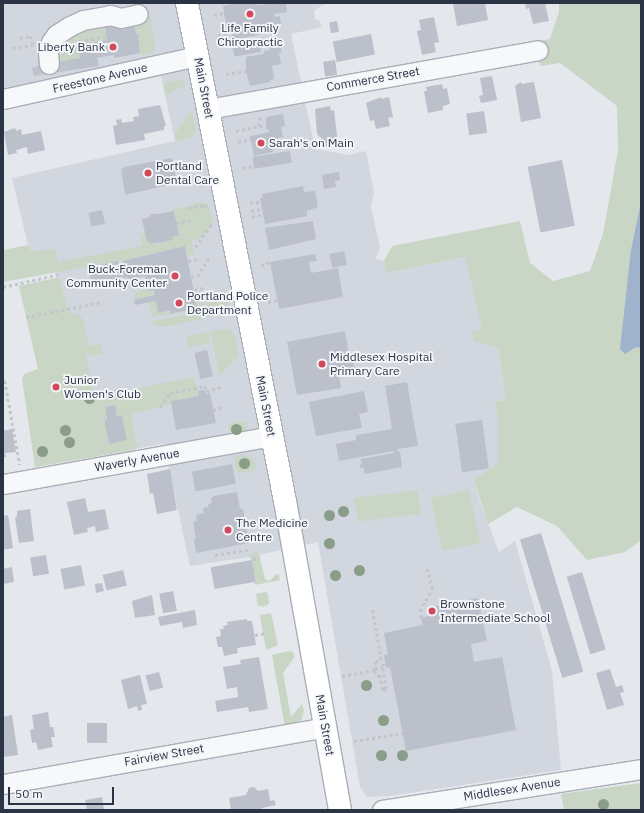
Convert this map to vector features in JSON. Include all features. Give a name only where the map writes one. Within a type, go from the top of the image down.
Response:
[{"type":"main road","name":"Main Street","points":[[187,3],[272,436],[340,810]]},
{"type":"street","points":[[51,75],[58,47],[64,33],[68,34],[83,20],[110,15],[122,18],[138,14]]},
{"type":"street","name":"Commerce Street","points":[[208,109],[538,50]]},
{"type":"street","name":"Freestone Avenue","points":[[3,100],[51,75],[198,56]]},
{"type":"street","name":"Waverly Avenue","points":[[3,484],[272,436]]},
{"type":"street","name":"Fairview Street","points":[[3,784],[325,727]]},
{"type":"street","name":"Middlesex Avenue","points":[[382,810],[641,769]]},
{"type":"path","points":[[214,15],[224,13]]},
{"type":"path","points":[[218,35],[231,32]]},
{"type":"path","points":[[68,34],[106,36]]},
{"type":"path","points":[[13,48],[33,45]]},
{"type":"path","points":[[226,74],[246,71]]},
{"type":"path","points":[[258,126],[262,110]]},
{"type":"path","points":[[236,131],[265,125]]},
{"type":"path","points":[[238,142],[251,139]]},
{"type":"path","points":[[174,168],[180,166]]},
{"type":"path","points":[[243,168],[254,166]]},
{"type":"path","points":[[250,203],[261,202]]},
{"type":"path","points":[[188,208],[204,205],[208,208],[209,214]]},
{"type":"path","points":[[251,211],[262,209]]},
{"type":"path","points":[[252,217],[263,214]]},
{"type":"path","points":[[195,247],[211,225],[210,219]]},
{"type":"path","points":[[176,223],[190,220]]},
{"type":"path","points":[[191,276],[200,273],[210,257]]},
{"type":"path","points":[[188,261],[198,259]]},
{"type":"path","points":[[261,266],[270,262]]},
{"type":"path","points":[[3,287],[60,274]]},
{"type":"path","points":[[194,290],[203,288]]},
{"type":"path","points":[[268,302],[277,300]]},
{"type":"path","points":[[26,317],[103,302]]},
{"type":"path","points":[[46,309],[47,313]]},
{"type":"path","points":[[3,381],[5,381],[21,470]]},
{"type":"path","points":[[160,407],[170,393],[205,386],[206,390],[221,387]]},
{"type":"path","points":[[213,410],[225,407]]},
{"type":"path","points":[[215,555],[251,549]]},
{"type":"path","points":[[253,559],[260,558]]},
{"type":"path","points":[[421,618],[420,611],[432,589],[427,567]]},
{"type":"path","points":[[342,676],[375,670],[384,666],[383,671],[386,690],[383,690],[380,675],[377,676],[375,670],[374,664],[376,661],[381,660],[372,609]]},
{"type":"path","points":[[254,635],[267,633]]},
{"type":"path","points":[[375,670],[383,671]]},
{"type":"path","points":[[354,741],[403,733]]},
{"type":"shaded area","points":[[3,3],[327,3],[314,10],[315,19],[320,21],[322,27],[291,34],[315,149],[349,155],[366,151],[374,193],[371,207],[380,248],[375,259],[384,261],[386,273],[465,257],[483,329],[498,348],[506,400],[495,402],[498,418],[498,463],[474,480],[480,502],[499,552],[515,541],[552,671],[561,770],[390,796],[367,797],[360,787],[318,542],[249,557],[190,566],[164,444],[138,448],[131,414],[94,397],[75,313],[68,313],[60,277],[31,251],[28,245],[12,178],[175,141],[161,76],[7,109],[3,96]]},
{"type":"green space","points":[[559,3],[641,3],[641,540],[625,552],[587,560],[557,526],[517,507],[488,524],[474,480],[498,463],[498,418],[495,402],[506,400],[498,348],[474,341],[472,331],[482,329],[465,257],[386,273],[384,261],[392,246],[520,221],[530,263],[553,281],[590,271],[603,234],[618,150],[617,106],[560,63],[540,66],[535,42],[550,39],[559,12]]},
{"type":"green space","points":[[150,16],[155,49],[152,53],[140,55],[138,34],[136,34],[133,19]]},
{"type":"green space","points":[[105,26],[107,40],[94,42],[95,46],[78,49],[80,58],[61,62],[60,57],[65,41],[73,34]]},
{"type":"green space","points":[[179,79],[183,80],[185,85],[166,95],[163,84]]},
{"type":"green space","points":[[192,112],[196,131],[191,138],[176,141],[175,134],[189,113]]},
{"type":"green space","points":[[203,202],[209,205],[212,220],[211,225],[203,237],[192,240],[194,255],[187,256],[185,246],[123,261],[3,282],[3,250],[28,245],[31,251],[55,249],[58,262],[142,246],[140,235],[145,233],[147,242],[149,241],[150,244],[172,240],[172,237],[179,235],[174,211],[171,212],[171,210]]},
{"type":"green space","points":[[60,277],[68,312],[79,314],[83,320],[89,346],[101,344],[103,353],[93,356],[87,353],[86,357],[94,397],[194,377],[199,396],[171,401],[171,404],[131,414],[138,448],[134,450],[35,467],[22,379],[24,374],[38,369],[19,286]],"holes":[[[114,405],[117,417],[122,416],[127,440],[109,443],[104,420],[107,419],[105,407]]]},
{"type":"green space","points":[[224,287],[229,304],[227,311],[224,314],[208,318],[205,298],[212,303]]},
{"type":"green space","points":[[148,289],[148,291],[154,290],[155,295],[135,299],[135,292]]},
{"type":"green space","points":[[201,291],[204,307],[197,308],[194,292]]},
{"type":"green space","points":[[156,301],[158,312],[170,310],[170,314],[152,317],[149,302]]},
{"type":"green space","points":[[202,312],[203,319],[163,327],[156,326],[153,323],[153,321]]},
{"type":"green space","points":[[230,329],[235,336],[239,355],[219,376],[211,332]]},
{"type":"green space","points":[[209,332],[211,343],[188,347],[186,336]]},
{"type":"green space","points":[[242,421],[246,422],[246,430],[231,438],[228,424]]},
{"type":"green space","points":[[242,455],[252,457],[257,465],[255,470],[239,473],[237,471],[234,456]]},
{"type":"green space","points":[[418,490],[421,514],[357,522],[354,498]]},
{"type":"green space","points":[[469,490],[480,543],[442,551],[431,498]]},
{"type":"green space","points":[[256,551],[259,554],[265,579],[270,581],[276,574],[279,575],[280,580],[255,585],[254,582],[256,582],[252,560],[249,557]]},
{"type":"green space","points":[[266,592],[268,595],[269,604],[262,607],[258,606],[256,594]]},
{"type":"green space","points":[[271,613],[278,645],[266,650],[260,615]]},
{"type":"green space","points":[[290,651],[294,653],[294,658],[283,673],[291,717],[302,704],[304,711],[302,719],[297,723],[285,727],[272,655]]},
{"type":"green space","points":[[641,783],[641,810],[564,810],[561,794]]},
{"type":"water","points":[[641,202],[641,348],[636,347],[625,354],[620,349],[631,250]]},
{"type":"building","points":[[238,3],[256,3],[256,5],[286,3],[287,12],[274,14],[275,17],[280,16],[281,24],[276,25],[277,31],[233,40],[230,24],[226,25],[223,6]]},
{"type":"building","points":[[485,3],[488,20],[457,26],[453,4]]},
{"type":"building","points":[[525,3],[545,3],[549,21],[533,24],[529,8],[526,9]]},
{"type":"building","points":[[434,17],[439,42],[434,43],[436,52],[422,55],[417,31],[421,30],[419,20]]},
{"type":"building","name":"Liberty Bank","points":[[133,19],[136,34],[138,34],[140,53],[114,58],[114,55],[97,58],[99,66],[38,75],[36,66],[80,58],[78,49],[95,46],[94,42],[107,40],[105,26],[109,26],[108,24]]},
{"type":"building","points":[[337,21],[339,32],[331,33],[329,22]]},
{"type":"building","points":[[371,34],[375,55],[337,62],[333,41]]},
{"type":"building","points":[[279,40],[282,52],[279,53],[281,64],[272,66],[274,79],[270,80],[270,82],[250,86],[246,71],[246,57],[264,54],[264,51],[270,50],[269,42]]},
{"type":"building","points":[[259,41],[261,52],[234,57],[232,46]]},
{"type":"building","points":[[335,60],[337,75],[325,77],[323,62]]},
{"type":"building","points":[[492,76],[497,100],[481,103],[479,96],[483,95],[480,78]]},
{"type":"building","points":[[521,82],[522,84],[534,82],[541,118],[521,122],[515,86]]},
{"type":"building","points":[[442,84],[443,89],[447,88],[450,104],[443,106],[443,110],[428,113],[424,91],[427,91],[426,87]]},
{"type":"building","points":[[381,97],[381,99],[389,97],[393,117],[388,118],[390,126],[376,129],[374,120],[370,121],[366,103]]},
{"type":"building","points":[[160,105],[166,126],[164,126],[164,130],[144,134],[145,140],[116,145],[113,126],[117,125],[116,120],[121,119],[122,123],[134,121],[133,117],[139,116],[138,109]]},
{"type":"building","points":[[330,106],[331,111],[334,110],[338,144],[323,147],[321,137],[319,137],[317,133],[315,109]]},
{"type":"building","points":[[484,111],[487,133],[469,135],[466,114]]},
{"type":"building","points":[[283,114],[285,126],[281,127],[283,137],[278,138],[279,144],[272,145],[273,152],[254,156],[250,136],[269,132],[268,129],[266,129],[266,117]]},
{"type":"building","points":[[15,128],[16,131],[21,129],[22,135],[41,131],[45,150],[28,154],[27,147],[16,150],[17,153],[8,155],[4,132]]},
{"type":"building","points":[[290,151],[292,163],[254,169],[252,157]]},
{"type":"building","name":"Portland Dental Care","points":[[172,158],[176,178],[167,179],[168,185],[125,195],[121,169],[124,167]]},
{"type":"building","points":[[562,160],[575,226],[540,232],[528,167]]},
{"type":"building","points":[[339,172],[340,180],[335,181],[336,187],[324,189],[322,175]]},
{"type":"building","points":[[303,186],[304,192],[315,191],[318,207],[307,211],[307,216],[265,224],[260,198],[263,197],[262,194]]},
{"type":"building","points":[[102,210],[105,224],[91,227],[88,213]]},
{"type":"building","points":[[174,211],[179,236],[172,237],[173,240],[150,244],[149,241],[147,242],[142,219],[149,217],[151,214]]},
{"type":"building","points":[[313,221],[316,239],[269,250],[265,228]]},
{"type":"building","points":[[185,246],[197,308],[170,314],[170,310],[158,313],[156,301],[135,305],[134,300],[155,295],[154,290],[148,291],[145,276],[128,279],[127,277],[123,278],[121,267],[124,267],[123,261]]},
{"type":"building","points":[[344,251],[347,265],[332,268],[329,254]]},
{"type":"building","points":[[315,254],[317,261],[309,262],[311,273],[338,268],[343,297],[279,309],[270,262]]},
{"type":"building","points":[[118,261],[123,283],[100,288],[100,284],[92,286],[89,270],[96,269],[95,266]]},
{"type":"building","name":"Middlesex Hospital Primary Care","points":[[345,331],[350,362],[353,362],[354,370],[351,370],[352,374],[339,376],[341,388],[297,395],[287,342]]},
{"type":"building","points":[[207,350],[213,376],[200,379],[194,353]]},
{"type":"building","name":"Junior Women's Club","points":[[54,382],[58,382],[60,383],[60,391],[54,392],[51,389],[51,385]]},
{"type":"building","points":[[407,382],[418,446],[397,449],[398,452],[400,451],[402,467],[365,474],[363,467],[360,468],[360,465],[362,464],[361,459],[394,453],[394,451],[339,461],[336,444],[356,440],[356,435],[392,429],[385,386]]},
{"type":"building","points":[[205,390],[206,394],[210,393],[216,423],[176,430],[171,401],[199,396],[198,391]]},
{"type":"building","points":[[364,391],[368,412],[359,414],[362,428],[316,436],[309,402]]},
{"type":"building","points":[[115,405],[117,417],[122,415],[127,440],[109,444],[104,420],[107,419],[105,407]]},
{"type":"building","points":[[482,420],[489,469],[462,472],[455,424]]},
{"type":"building","points":[[12,429],[16,452],[5,453],[6,457],[3,457],[3,431]]},
{"type":"building","points":[[232,464],[236,484],[196,491],[192,472]]},
{"type":"building","points":[[170,469],[177,510],[157,514],[153,493],[150,494],[147,474]]},
{"type":"building","points":[[237,492],[240,509],[243,509],[249,543],[196,553],[194,539],[196,539],[193,522],[197,521],[196,515],[204,513],[203,508],[209,507],[208,504],[212,503],[211,498],[214,496]]},
{"type":"building","points":[[85,498],[88,512],[105,509],[109,529],[96,532],[95,526],[87,528],[88,532],[74,535],[67,502]]},
{"type":"building","points":[[30,509],[34,541],[19,543],[15,518],[17,516],[17,511]]},
{"type":"building","points":[[8,515],[13,548],[3,550],[3,516]]},
{"type":"building","points":[[541,533],[583,672],[562,678],[520,539]]},
{"type":"building","points":[[46,555],[49,574],[33,576],[30,558]]},
{"type":"building","points":[[252,560],[256,582],[214,589],[211,567]]},
{"type":"building","points":[[81,565],[85,586],[64,590],[60,569]]},
{"type":"building","points":[[12,567],[14,582],[3,584],[3,569]]},
{"type":"building","points":[[123,570],[127,586],[106,591],[103,575]]},
{"type":"building","points":[[582,572],[606,649],[590,654],[567,577]]},
{"type":"building","points":[[102,583],[104,591],[96,593],[95,584]]},
{"type":"building","points":[[173,591],[177,611],[163,613],[159,594]]},
{"type":"building","points":[[152,595],[155,615],[135,618],[132,601]]},
{"type":"building","points":[[478,598],[487,641],[471,644],[474,662],[502,657],[516,730],[406,751],[390,667],[386,668],[384,655],[388,654],[384,633],[423,625],[421,618],[429,616],[427,608]]},
{"type":"building","points":[[195,610],[197,625],[183,628],[182,622],[160,626],[158,617]]},
{"type":"building","points":[[247,619],[247,621],[252,621],[256,645],[237,648],[238,653],[224,656],[222,647],[218,647],[216,637],[221,636],[220,629],[224,629],[223,626],[228,625],[227,622]]},
{"type":"building","points":[[259,657],[268,709],[249,712],[248,707],[217,712],[215,701],[238,697],[237,687],[227,689],[223,667],[241,664],[240,660]]},
{"type":"building","points":[[610,669],[616,687],[622,685],[624,692],[620,693],[624,705],[607,710],[596,673]]},
{"type":"building","points":[[159,672],[163,687],[150,691],[145,676]]},
{"type":"building","points":[[140,675],[147,704],[141,705],[142,710],[138,711],[137,706],[128,709],[121,680]]},
{"type":"building","points":[[48,712],[50,727],[53,727],[55,737],[51,737],[53,747],[38,750],[36,742],[32,743],[30,730],[34,729],[32,715]]},
{"type":"building","points":[[12,715],[18,755],[3,757],[3,717]]},
{"type":"building","points":[[87,723],[107,723],[107,743],[87,743]]},
{"type":"building","points":[[254,787],[258,791],[268,789],[270,801],[274,800],[276,805],[262,808],[261,810],[231,810],[229,798],[246,795],[249,788]]},
{"type":"building","points":[[102,797],[104,810],[87,810],[85,800]]},
{"type":"tunnel","points":[[58,62],[59,71]]},
{"type":"tunnel","points":[[41,65],[43,74]]},
{"type":"place","name":"Life Family Chiropractic","points":[[250,14]]},
{"type":"place","name":"Liberty Bank","points":[[113,47]]},
{"type":"place","name":"Sarah's on Main","points":[[261,143]]},
{"type":"place","name":"Portland Dental Care","points":[[148,173]]},
{"type":"place","name":"Buck-Foreman Community Center","points":[[175,276]]},
{"type":"place","name":"Portland Police Department","points":[[179,303]]},
{"type":"place","name":"Middlesex Hospital Primary Care","points":[[322,364]]},
{"type":"place","name":"Junior Women's Club","points":[[56,387]]},
{"type":"place","name":"The Medicine Centre","points":[[228,530]]},
{"type":"place","name":"Brownstone Intermediate School","points":[[432,611]]}]
